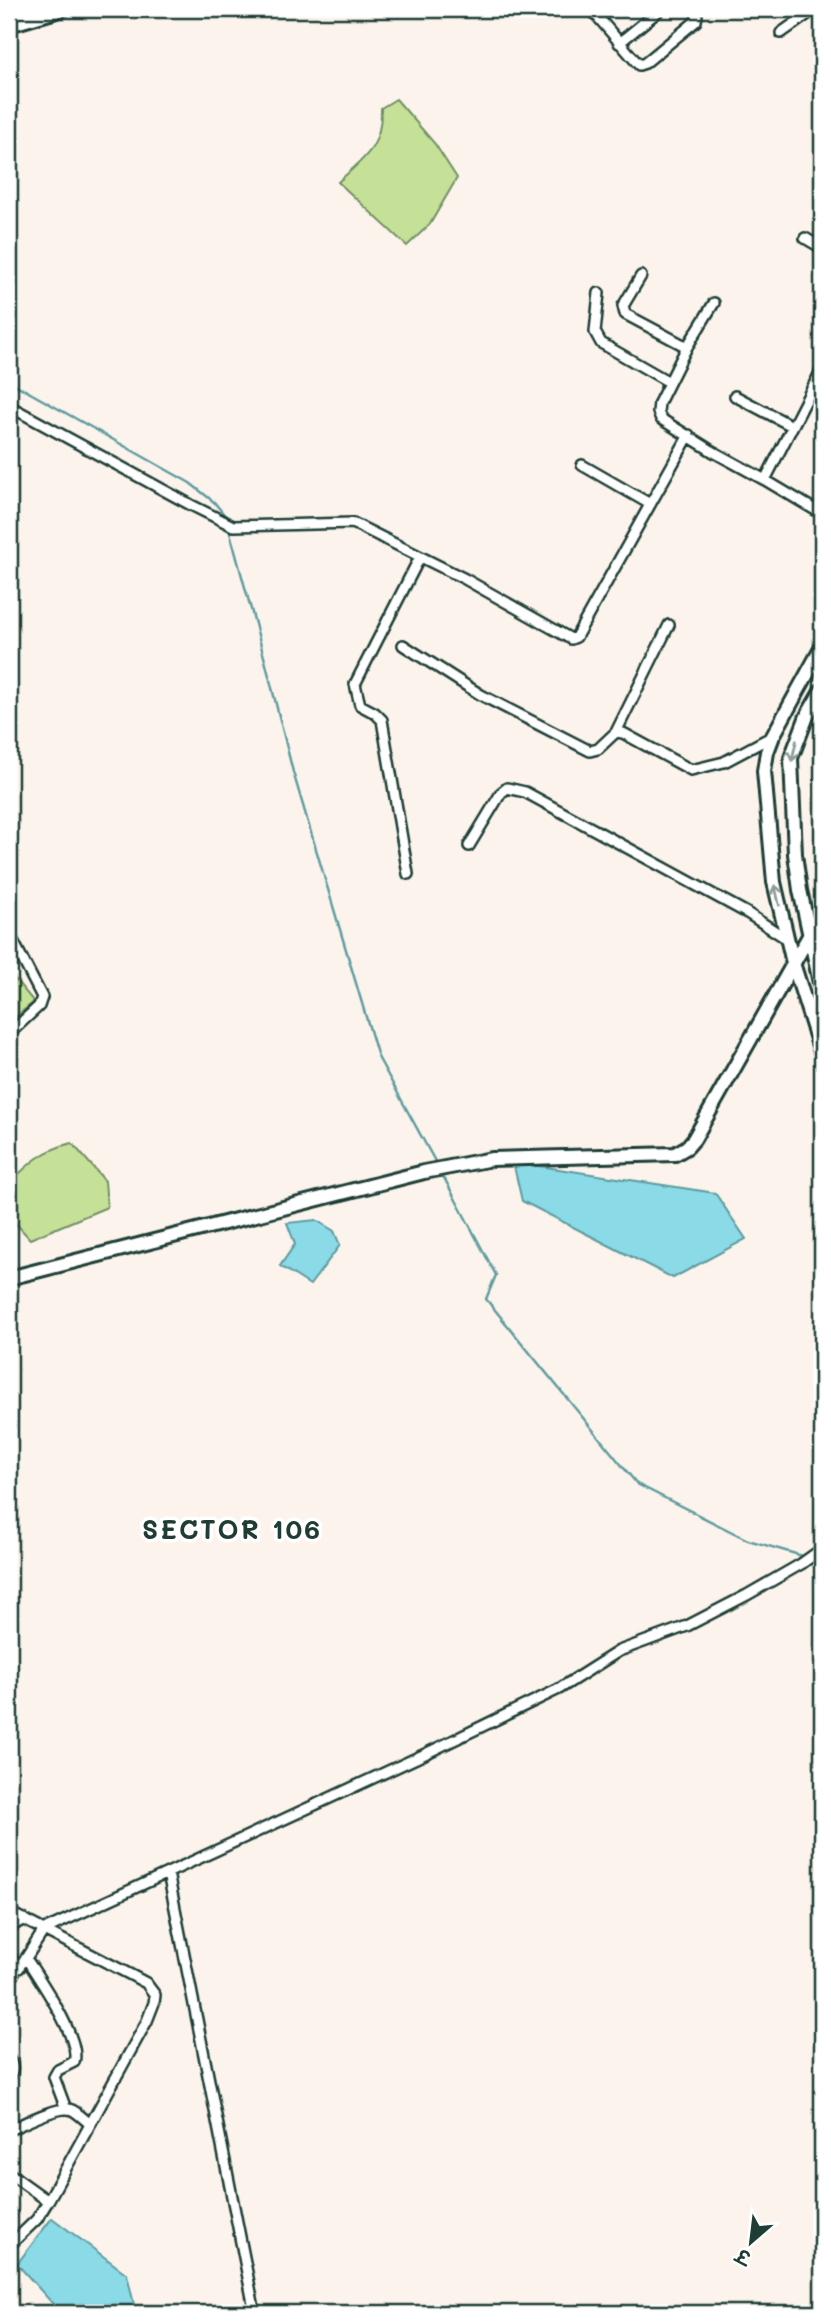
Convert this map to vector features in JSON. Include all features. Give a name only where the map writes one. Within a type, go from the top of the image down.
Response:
[{"type":"street","points":[[9,15],[29,9]]},
{"type":"street","points":[[9,25],[63,9]]},
{"type":"street","points":[[607,9],[595,13],[634,62],[642,65],[696,21],[694,9]]},
{"type":"street","points":[[619,43],[661,9]]},
{"type":"street","points":[[781,33],[815,9]]},
{"type":"street","points":[[805,238],[822,247]]},
{"type":"street","points":[[641,276],[623,306],[625,314],[687,347]]},
{"type":"street","points":[[599,293],[595,332],[597,339],[669,382]]},
{"type":"street","points":[[714,303],[687,347],[657,412],[661,418],[712,451],[822,514]]},
{"type":"street","points":[[765,480],[822,369]]},
{"type":"street","points":[[735,396],[792,426]]},
{"type":"street","points":[[9,406],[233,526],[352,523],[465,579],[574,639],[689,435]]},
{"type":"street","points":[[582,465],[650,504]]},
{"type":"street","points":[[408,874],[382,720],[360,705],[355,684],[420,557]]},
{"type":"street","points":[[403,645],[481,695],[590,751],[598,749],[616,733],[669,625]]},
{"type":"street","points":[[822,647],[773,736],[764,771],[772,863],[787,939],[822,1055]]},
{"type":"street","points":[[822,690],[807,716],[790,758],[794,853],[822,992]]},
{"type":"street","points":[[616,733],[623,733],[691,770],[724,762],[773,736]]},
{"type":"street","points":[[469,846],[501,793],[507,788],[515,789],[747,913],[787,939]]},
{"type":"street","points":[[9,1278],[442,1168],[492,1159],[657,1155],[682,1151],[694,1139],[822,913]]},
{"type":"street","points":[[9,933],[42,996],[39,1006],[9,1034]]},
{"type":"street","points":[[9,1978],[19,1968],[44,1930],[559,1689],[619,1651],[687,1626],[747,1595],[822,1549]]},
{"type":"street","points":[[168,1872],[255,2313]]},
{"type":"street","points":[[9,1912],[146,1983],[155,1995],[147,2021],[37,2219],[9,2246]]},
{"type":"street","points":[[9,1928],[24,1919]]},
{"type":"street","points":[[9,1955],[19,1968]]},
{"type":"street","points":[[26,1958],[68,2027],[76,2056],[74,2062],[58,2070],[54,2077],[66,2109]]},
{"type":"street","points":[[9,2059],[12,2065],[9,2076]]},
{"type":"street","points":[[9,2130],[57,2110],[66,2109],[90,2124]]},
{"type":"street","points":[[9,2173],[48,2200]]},
{"type":"green space","points":[[396,99],[435,144],[457,178],[430,224],[407,246],[338,182],[370,151],[381,122],[381,108]]},
{"type":"green space","points":[[9,972],[34,1002],[15,1017],[9,999]]},
{"type":"green space","points":[[72,1143],[105,1181],[107,1207],[30,1239],[9,1216],[9,1184],[37,1158]]},
{"type":"water","points":[[513,1162],[715,1193],[746,1239],[673,1278],[522,1201]]},
{"type":"water","points":[[316,1220],[334,1231],[340,1245],[310,1285],[280,1266],[295,1244],[287,1223]]},
{"type":"water","points":[[52,2218],[127,2274],[136,2313],[61,2313],[17,2264]]},
{"type":"waterway","points":[[9,381],[190,483],[214,502],[227,518]]},
{"type":"waterway","points":[[229,529],[293,772],[378,1057],[437,1165]]},
{"type":"waterway","points":[[442,1174],[496,1275],[486,1299],[637,1484],[748,1540],[806,1557]]},
{"type":"waterway","points":[[812,1559],[822,1562]]},
{"type":"district","name":"SECTOR 106","points":[[232,1530]]}]
